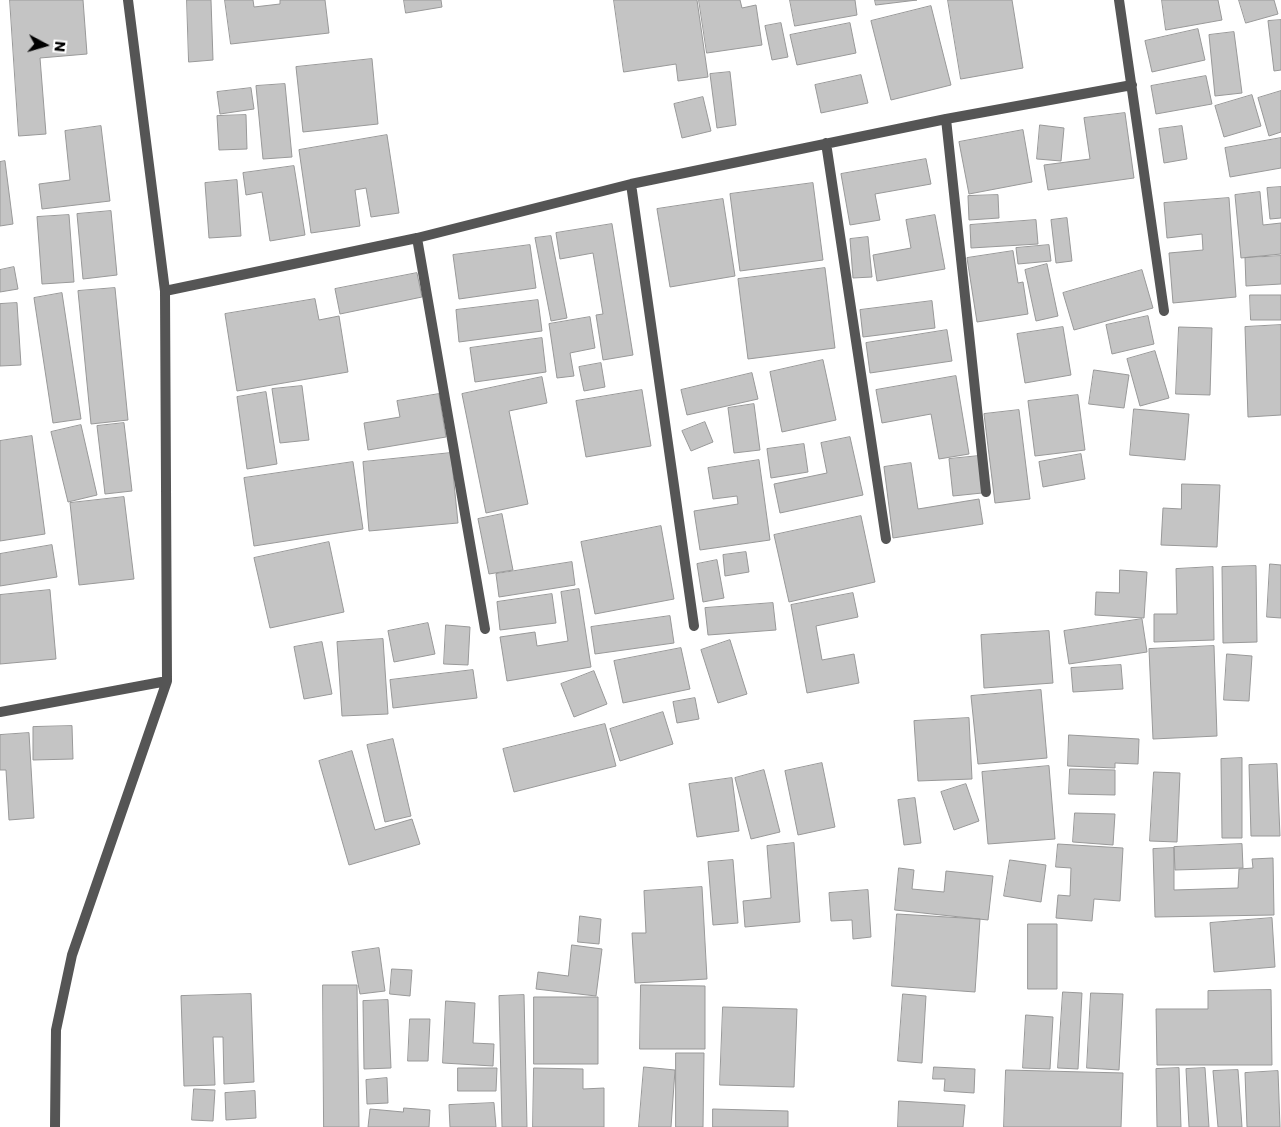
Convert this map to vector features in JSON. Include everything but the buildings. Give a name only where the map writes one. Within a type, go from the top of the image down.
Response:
[{"type":"street","points":[[55,1127],[56,1030],[72,955],[167,681],[165,291],[128,0]]},
{"type":"street","points":[[1119,0],[1164,311]]},
{"type":"street","points":[[165,291],[417,238],[631,184],[946,119],[1132,86]]},
{"type":"street","points":[[946,119],[986,492]]},
{"type":"street","points":[[826,143],[886,539]]},
{"type":"street","points":[[631,184],[694,626]]},
{"type":"street","points":[[417,238],[485,629]]},
{"type":"street","points":[[0,712],[167,681]]}]
